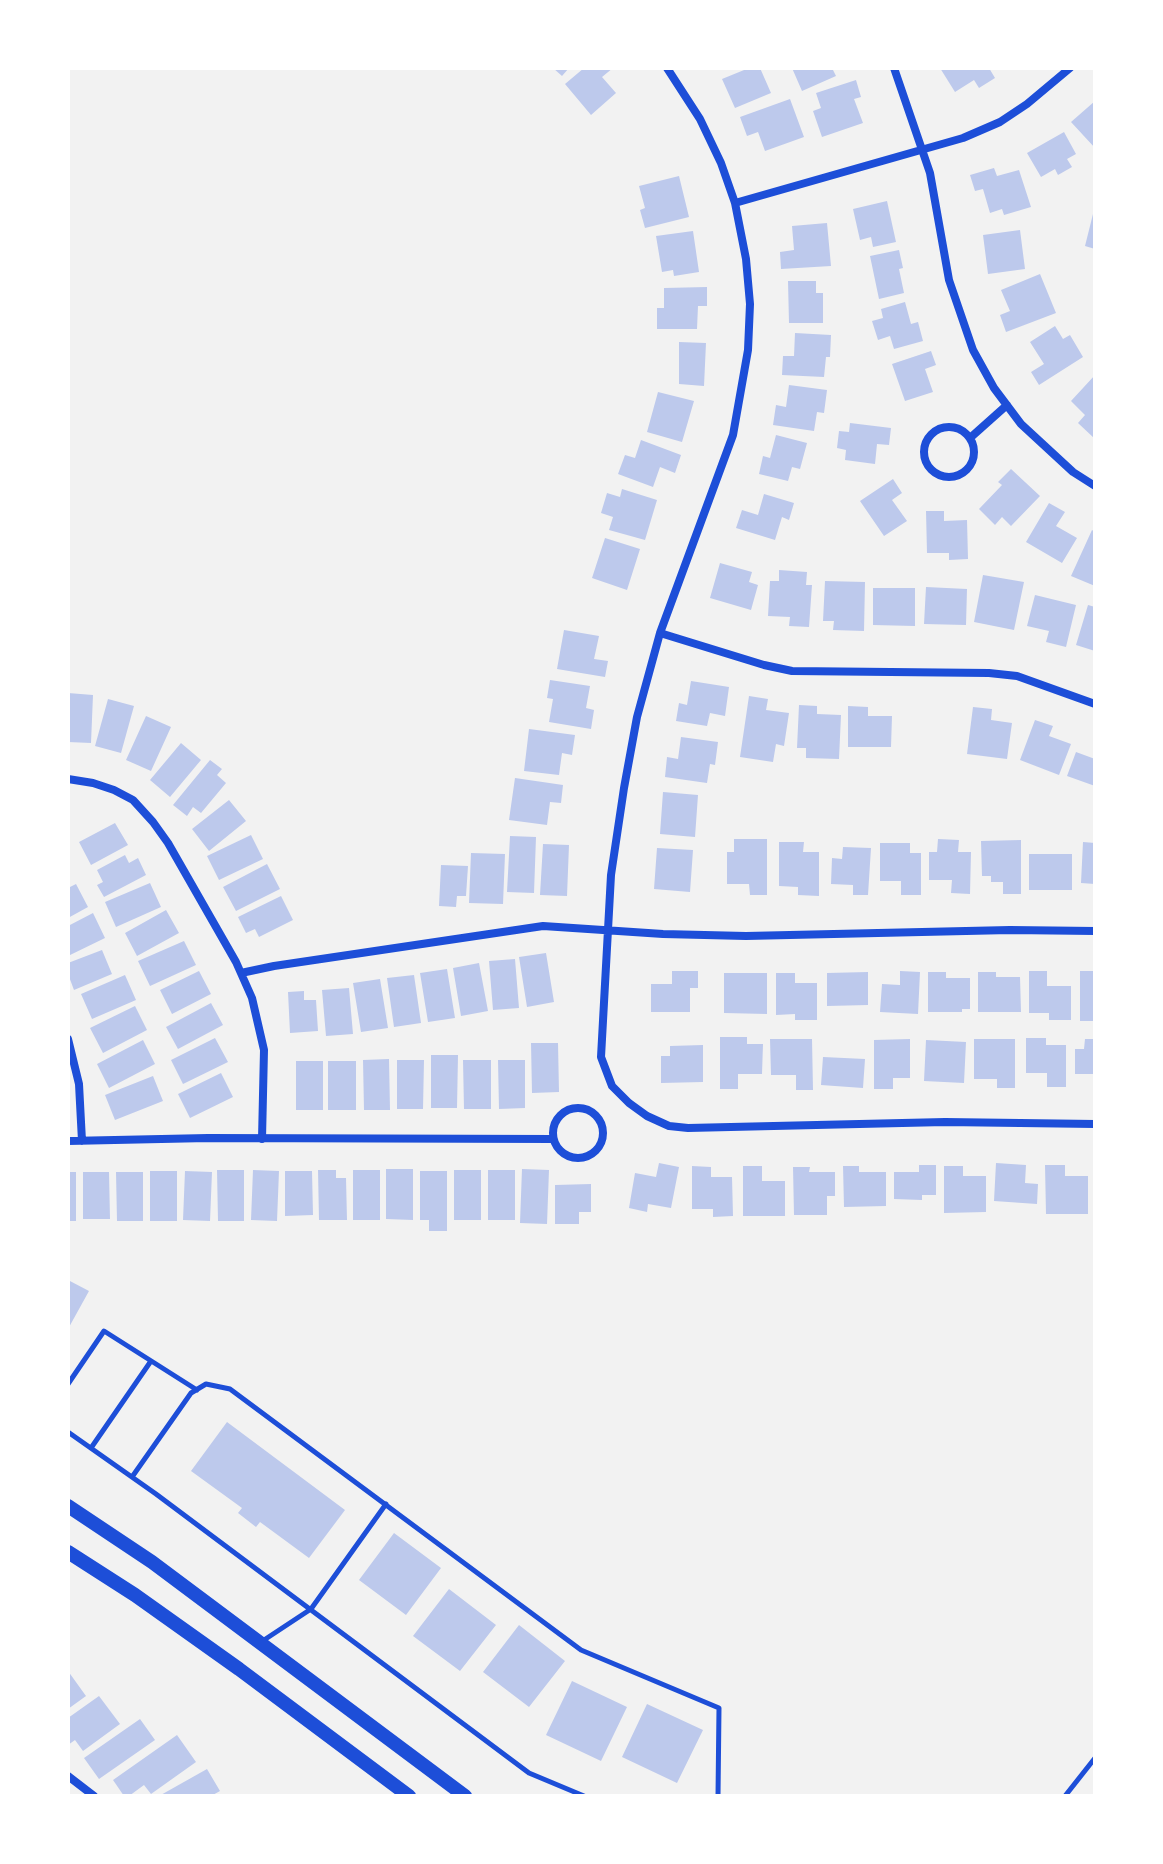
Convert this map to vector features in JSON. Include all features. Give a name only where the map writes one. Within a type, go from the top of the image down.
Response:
[{"type":"main road","points":[[68,1506],[152,1562],[465,1796]]},
{"type":"main road","points":[[68,1552],[213,1651],[409,1796]]},
{"type":"street","points":[[667,68],[700,119],[721,163],[735,203],[746,259],[750,304],[748,350],[733,435],[660,633],[637,717],[611,875],[601,1057],[612,1086],[647,1116],[669,1126],[688,1128],[945,1122],[1095,1124]]},
{"type":"street","points":[[894,68],[923,150],[938,205],[942,243],[958,311],[973,350],[1021,424],[1095,486]]},
{"type":"street","points":[[735,203],[963,138],[1000,122],[1070,68]]},
{"type":"street","points":[[970,438],[1007,405]]},
{"type":"street","points":[[947,427],[964,431],[970,438],[974,452],[969,467],[963,472],[948,477],[934,472],[929,466],[924,449],[932,434],[947,427]]},
{"type":"street","points":[[660,633],[792,671],[1017,676],[1095,704]]},
{"type":"street","points":[[68,779],[114,790],[133,800],[153,822],[241,973],[252,998],[264,1050],[262,1139]]},
{"type":"street","points":[[241,973],[543,926],[746,936],[1095,931]]},
{"type":"street","points":[[68,1039],[79,1084],[82,1141]]},
{"type":"street","points":[[576,1108],[592,1113],[602,1127],[597,1149],[584,1157],[568,1156],[561,1152],[553,1139],[555,1122],[567,1110],[576,1108]]},
{"type":"street","points":[[68,1141],[553,1139]]},
{"type":"street","points":[[68,1776],[94,1796]]},
{"type":"lane","points":[[68,1384],[104,1331],[197,1390]]},
{"type":"lane","points":[[91,1448],[151,1361]]},
{"type":"lane","points":[[132,1477],[191,1393],[206,1384],[230,1389],[581,1650],[719,1708],[718,1796]]},
{"type":"lane","points":[[68,1432],[529,1773],[584,1796]]},
{"type":"lane","points":[[260,1643],[311,1609],[386,1504]]},
{"type":"lane","points":[[1065,1796],[1095,1758]]},
{"type":"building","points":[[553,68],[569,68],[562,76]]},
{"type":"building","points":[[584,68],[613,68],[602,77],[616,93],[591,115],[565,84]]},
{"type":"building","points":[[749,68],[760,68],[771,93],[735,108],[722,79]]},
{"type":"building","points":[[792,68],[832,68],[836,76],[802,91]]},
{"type":"building","points":[[940,68],[989,68],[995,78],[979,88],[974,80],[955,92]]},
{"type":"building","points":[[856,80],[861,97],[854,99],[863,123],[822,137],[813,111],[821,108],[816,93]]},
{"type":"building","points":[[790,99],[804,137],[765,151],[758,132],[747,136],[740,117]]},
{"type":"building","points":[[1095,101],[1095,148],[1071,122]]},
{"type":"building","points":[[1064,132],[1076,154],[1067,159],[1072,167],[1058,175],[1055,169],[1041,177],[1027,153]]},
{"type":"building","points":[[994,168],[997,176],[1019,170],[1031,207],[1004,215],[1002,209],[990,213],[983,189],[975,191],[970,175]]},
{"type":"building","points":[[679,176],[689,217],[645,228],[640,210],[645,208],[639,186]]},
{"type":"building","points":[[887,201],[896,242],[873,247],[871,237],[860,240],[853,209]]},
{"type":"building","points":[[1095,210],[1095,249],[1085,246]]},
{"type":"building","points":[[827,223],[831,266],[781,269],[780,252],[794,250],[792,226]]},
{"type":"building","points":[[1020,230],[1025,269],[988,274],[983,235]]},
{"type":"building","points":[[693,231],[699,272],[674,276],[673,270],[662,272],[656,236]]},
{"type":"building","points":[[899,250],[904,293],[879,299],[870,256]]},
{"type":"building","points":[[1040,274],[1056,313],[1006,332],[1000,315],[1010,311],[1001,290]]},
{"type":"building","points":[[788,281],[816,281],[816,293],[823,293],[823,323],[789,323]]},
{"type":"building","points":[[707,287],[707,306],[698,306],[697,329],[657,329],[657,308],[664,308],[664,288]]},
{"type":"building","points":[[905,302],[911,324],[918,322],[923,341],[894,349],[890,336],[878,340],[872,321],[883,318],[881,309]]},
{"type":"building","points":[[1055,326],[1063,339],[1070,335],[1083,357],[1039,385],[1031,372],[1044,364],[1030,342]]},
{"type":"building","points":[[795,333],[831,335],[830,357],[826,357],[824,377],[782,375],[783,356],[794,356]]},
{"type":"building","points":[[679,342],[706,343],[704,386],[679,384]]},
{"type":"building","points":[[931,351],[936,365],[925,369],[933,392],[905,401],[892,364]]},
{"type":"building","points":[[1095,375],[1095,439],[1078,423],[1085,415],[1071,401]]},
{"type":"building","points":[[789,385],[827,390],[824,413],[817,412],[814,431],[773,425],[776,405],[786,407]]},
{"type":"building","points":[[658,392],[694,401],[682,442],[647,432]]},
{"type":"building","points":[[850,423],[891,428],[889,445],[877,444],[875,464],[845,460],[846,450],[837,448],[839,431],[849,432]]},
{"type":"building","points":[[776,435],[807,443],[800,469],[792,467],[788,481],[759,474],[763,456],[770,458]]},
{"type":"building","points":[[641,440],[681,455],[675,473],[660,467],[653,487],[618,474],[625,455],[635,458]]},
{"type":"building","points":[[1011,469],[1040,496],[1011,526],[1002,517],[995,525],[979,509],[1002,485],[998,482]]},
{"type":"building","points":[[893,479],[902,493],[892,500],[907,521],[884,536],[860,501]]},
{"type":"building","points":[[622,489],[657,500],[645,540],[609,530],[613,517],[601,513],[607,493],[620,497]]},
{"type":"building","points":[[764,494],[794,503],[789,520],[782,517],[775,540],[736,528],[742,510],[758,515]]},
{"type":"building","points":[[1049,503],[1065,512],[1056,526],[1077,538],[1062,563],[1026,542]]},
{"type":"building","points":[[926,511],[944,511],[944,521],[967,520],[968,559],[949,560],[949,553],[927,553]]},
{"type":"building","points":[[1092,530],[1095,532],[1095,586],[1071,576]]},
{"type":"building","points":[[605,538],[640,549],[627,590],[592,578]]},
{"type":"building","points":[[720,563],[752,572],[749,582],[758,585],[751,610],[710,598]]},
{"type":"building","points":[[779,570],[807,572],[806,585],[812,585],[809,627],[789,626],[790,617],[768,616],[770,581],[779,581]]},
{"type":"building","points":[[983,575],[1024,582],[1014,630],[974,622]]},
{"type":"building","points":[[825,581],[865,582],[864,631],[833,630],[834,621],[823,621]]},
{"type":"building","points":[[926,587],[967,589],[966,625],[924,624]]},
{"type":"building","points":[[873,588],[915,588],[915,626],[873,625]]},
{"type":"building","points":[[1035,595],[1076,605],[1066,647],[1046,642],[1049,631],[1027,626]]},
{"type":"building","points":[[1088,605],[1095,607],[1095,651],[1076,645]]},
{"type":"building","points":[[564,630],[599,636],[594,659],[608,661],[605,677],[557,669]]},
{"type":"building","points":[[550,680],[590,686],[586,708],[594,710],[591,729],[549,722],[553,699],[547,698]]},
{"type":"building","points":[[691,681],[729,687],[725,716],[710,713],[707,726],[676,721],[679,703],[687,705]]},
{"type":"building","points":[[68,693],[93,695],[91,743],[68,742]]},
{"type":"building","points":[[749,696],[768,699],[766,710],[789,713],[784,746],[776,744],[773,762],[740,757]]},
{"type":"building","points":[[108,699],[134,706],[121,753],[95,746]]},
{"type":"building","points":[[799,705],[817,706],[817,714],[841,715],[839,759],[806,758],[806,748],[797,748]]},
{"type":"building","points":[[848,706],[868,707],[868,716],[892,716],[891,747],[848,747]]},
{"type":"building","points":[[973,707],[992,709],[991,720],[1012,723],[1007,759],[967,754]]},
{"type":"building","points":[[146,716],[171,727],[151,771],[126,760]]},
{"type":"building","points":[[1035,720],[1053,726],[1049,736],[1071,744],[1059,775],[1020,760]]},
{"type":"building","points":[[529,729],[575,735],[572,755],[562,753],[559,775],[524,771]]},
{"type":"building","points":[[681,737],[718,742],[715,765],[710,764],[707,783],[665,777],[667,757],[678,759]]},
{"type":"building","points":[[181,743],[201,760],[170,797],[150,780]]},
{"type":"building","points":[[1076,752],[1095,759],[1095,786],[1067,776]]},
{"type":"building","points":[[210,760],[222,769],[217,775],[226,783],[201,813],[193,807],[187,816],[173,805]]},
{"type":"building","points":[[515,778],[563,785],[561,803],[550,802],[547,825],[509,820]]},
{"type":"building","points":[[663,792],[698,795],[695,837],[660,834]]},
{"type":"building","points":[[229,800],[246,821],[209,851],[192,829]]},
{"type":"building","points":[[115,823],[128,845],[91,865],[79,842]]},
{"type":"building","points":[[251,835],[263,859],[219,880],[207,856]]},
{"type":"building","points":[[510,836],[536,837],[534,893],[507,892]]},
{"type":"building","points":[[734,839],[767,839],[767,895],[750,895],[749,884],[727,884],[727,852],[734,852]]},
{"type":"building","points":[[938,839],[959,840],[958,852],[971,852],[970,894],[951,893],[952,880],[929,880],[929,852],[937,852]]},
{"type":"building","points":[[1021,840],[1021,894],[1003,894],[1003,882],[991,882],[991,876],[982,876],[981,841]]},
{"type":"building","points":[[779,842],[804,842],[803,852],[819,852],[819,896],[798,895],[798,887],[779,886]]},
{"type":"building","points":[[1083,842],[1095,843],[1095,884],[1081,883]]},
{"type":"building","points":[[880,843],[910,843],[910,853],[921,853],[921,895],[901,895],[901,881],[880,881]]},
{"type":"building","points":[[543,844],[569,845],[567,896],[540,895]]},
{"type":"building","points":[[843,847],[871,848],[868,895],[853,895],[853,885],[831,884],[832,858],[842,859]]},
{"type":"building","points":[[657,848],[693,850],[690,892],[654,889]]},
{"type":"building","points":[[471,853],[505,854],[503,904],[469,903]]},
{"type":"building","points":[[1029,854],[1072,854],[1072,890],[1029,890]]},
{"type":"building","points":[[125,855],[129,863],[138,858],[146,875],[104,897],[97,885],[103,882],[97,870]]},
{"type":"building","points":[[267,864],[280,889],[236,911],[223,887]]},
{"type":"building","points":[[441,865],[468,866],[466,896],[457,896],[456,907],[439,906]]},
{"type":"building","points":[[150,883],[161,907],[116,927],[105,902]]},
{"type":"building","points":[[76,884],[88,907],[68,918],[68,888]]},
{"type":"building","points":[[281,896],[293,920],[259,937],[255,929],[246,933],[238,917]]},
{"type":"building","points":[[166,910],[179,933],[137,956],[125,933]]},
{"type":"building","points":[[93,913],[105,938],[68,956],[68,926]]},
{"type":"building","points":[[184,941],[196,965],[150,986],[138,961]]},
{"type":"building","points":[[102,950],[112,974],[74,990],[68,963]]},
{"type":"building","points":[[546,953],[554,1002],[527,1007],[519,957]]},
{"type":"building","points":[[515,959],[519,1008],[493,1010],[489,961]]},
{"type":"building","points":[[479,963],[488,1011],[461,1016],[453,968]]},
{"type":"building","points":[[447,969],[455,1018],[428,1022],[420,973]]},
{"type":"building","points":[[199,971],[211,994],[172,1014],[160,990]]},
{"type":"building","points":[[672,971],[698,971],[698,988],[690,988],[690,1012],[651,1012],[651,984],[672,984]]},
{"type":"building","points":[[900,971],[920,972],[918,1014],[880,1012],[882,984],[900,985]]},
{"type":"building","points":[[1029,971],[1047,971],[1047,986],[1071,986],[1071,1020],[1049,1020],[1049,1013],[1029,1013]]},
{"type":"building","points":[[1080,971],[1095,971],[1095,1021],[1080,1021]]},
{"type":"building","points":[[868,972],[868,1005],[827,1006],[827,973]]},
{"type":"building","points":[[928,972],[946,972],[946,978],[970,978],[970,1009],[962,1009],[962,1012],[928,1012]]},
{"type":"building","points":[[978,972],[996,972],[996,977],[1020,977],[1021,1012],[978,1012]]},
{"type":"building","points":[[724,973],[767,973],[767,1014],[724,1013]]},
{"type":"building","points":[[776,973],[795,973],[795,983],[817,983],[817,1020],[795,1020],[795,1014],[776,1015]]},
{"type":"building","points":[[125,975],[136,1000],[92,1019],[81,994]]},
{"type":"building","points":[[414,975],[421,1023],[394,1027],[387,978]]},
{"type":"building","points":[[380,979],[388,1028],[361,1032],[353,983]]},
{"type":"building","points":[[349,988],[353,1034],[326,1036],[322,990]]},
{"type":"building","points":[[304,991],[304,1000],[316,1000],[318,1031],[290,1033],[288,992]]},
{"type":"building","points":[[211,1003],[223,1025],[178,1049],[166,1027]]},
{"type":"building","points":[[135,1006],[147,1030],[103,1053],[90,1028]]},
{"type":"building","points":[[720,1037],[747,1037],[747,1044],[763,1044],[762,1074],[738,1074],[738,1089],[720,1089]]},
{"type":"building","points":[[215,1038],[228,1062],[183,1084],[171,1060]]},
{"type":"building","points":[[1026,1038],[1046,1038],[1046,1045],[1066,1045],[1066,1087],[1047,1087],[1047,1073],[1026,1073]]},
{"type":"building","points":[[770,1039],[812,1039],[813,1090],[796,1090],[796,1075],[771,1075]]},
{"type":"building","points":[[910,1039],[910,1078],[893,1078],[893,1089],[874,1089],[874,1040]]},
{"type":"building","points":[[974,1039],[1015,1039],[1015,1088],[997,1088],[997,1079],[974,1079]]},
{"type":"building","points":[[1085,1039],[1095,1039],[1095,1074],[1075,1074],[1075,1049],[1084,1049]]},
{"type":"building","points":[[143,1040],[155,1064],[109,1088],[97,1064]]},
{"type":"building","points":[[926,1040],[966,1042],[964,1083],[924,1081]]},
{"type":"building","points":[[531,1043],[558,1043],[559,1092],[532,1093]]},
{"type":"building","points":[[703,1045],[703,1082],[661,1083],[661,1056],[670,1056],[670,1046]]},
{"type":"building","points":[[431,1055],[458,1055],[457,1108],[431,1108]]},
{"type":"building","points":[[823,1057],[865,1059],[863,1088],[821,1085]]},
{"type":"building","points":[[389,1059],[390,1110],[364,1110],[363,1060]]},
{"type":"building","points":[[397,1060],[424,1060],[423,1109],[397,1109]]},
{"type":"building","points":[[463,1060],[491,1060],[491,1109],[464,1109]]},
{"type":"building","points":[[498,1060],[525,1060],[525,1108],[499,1109]]},
{"type":"building","points":[[296,1061],[323,1061],[323,1110],[296,1110]]},
{"type":"building","points":[[328,1061],[356,1061],[356,1110],[328,1110]]},
{"type":"building","points":[[221,1073],[233,1097],[190,1118],[178,1094]]},
{"type":"building","points":[[153,1076],[163,1101],[115,1120],[105,1095]]},
{"type":"building","points":[[659,1163],[679,1167],[671,1208],[648,1204],[647,1212],[629,1208],[635,1173],[656,1177]]},
{"type":"building","points":[[996,1163],[1026,1165],[1025,1183],[1038,1184],[1037,1204],[994,1201]]},
{"type":"building","points":[[919,1165],[936,1165],[936,1195],[922,1195],[922,1200],[894,1199],[894,1172],[919,1172]]},
{"type":"building","points":[[1045,1165],[1065,1165],[1065,1176],[1088,1176],[1088,1214],[1046,1214]]},
{"type":"building","points":[[692,1166],[711,1167],[711,1177],[732,1177],[733,1216],[713,1217],[713,1209],[692,1209]]},
{"type":"building","points":[[743,1166],[762,1166],[762,1181],[785,1181],[785,1216],[743,1216]]},
{"type":"building","points":[[843,1166],[859,1166],[859,1172],[886,1172],[886,1206],[844,1207]]},
{"type":"building","points":[[944,1166],[963,1166],[963,1176],[986,1176],[986,1212],[944,1213]]},
{"type":"building","points":[[793,1167],[810,1167],[809,1172],[835,1172],[835,1196],[827,1196],[827,1215],[794,1215]]},
{"type":"building","points":[[386,1169],[413,1169],[413,1220],[386,1219]]},
{"type":"building","points":[[522,1169],[549,1170],[547,1224],[520,1223]]},
{"type":"building","points":[[217,1170],[244,1170],[244,1221],[218,1221]]},
{"type":"building","points":[[253,1170],[279,1171],[277,1221],[251,1220]]},
{"type":"building","points":[[318,1170],[336,1170],[336,1178],[346,1178],[347,1220],[319,1220]]},
{"type":"building","points":[[353,1170],[380,1170],[380,1220],[353,1220]]},
{"type":"building","points":[[454,1170],[481,1170],[481,1220],[454,1220]]},
{"type":"building","points":[[488,1170],[515,1170],[515,1220],[488,1220]]},
{"type":"building","points":[[150,1171],[177,1171],[177,1221],[150,1221]]},
{"type":"building","points":[[185,1171],[212,1172],[210,1221],[183,1220]]},
{"type":"building","points":[[285,1171],[312,1171],[313,1215],[285,1216]]},
{"type":"building","points":[[420,1171],[447,1171],[447,1231],[429,1231],[429,1220],[420,1220]]},
{"type":"building","points":[[68,1172],[76,1172],[76,1221],[68,1221]]},
{"type":"building","points":[[83,1172],[109,1172],[110,1219],[83,1219]]},
{"type":"building","points":[[116,1172],[143,1172],[143,1221],[117,1221]]},
{"type":"building","points":[[591,1184],[591,1212],[579,1212],[579,1224],[555,1224],[555,1185]]},
{"type":"building","points":[[68,1280],[89,1291],[68,1329]]},
{"type":"building","points":[[227,1422],[345,1510],[309,1558],[260,1522],[256,1527],[238,1513],[242,1508],[191,1471]]},
{"type":"building","points":[[394,1533],[441,1568],[406,1615],[359,1580]]},
{"type":"building","points":[[449,1589],[496,1625],[460,1671],[413,1636]]},
{"type":"building","points":[[519,1625],[565,1661],[529,1707],[483,1672]]},
{"type":"building","points":[[68,1671],[86,1696],[68,1709]]},
{"type":"building","points":[[572,1681],[627,1707],[601,1761],[546,1735]]},
{"type":"building","points":[[99,1696],[120,1724],[83,1751],[75,1740],[68,1745],[68,1718]]},
{"type":"building","points":[[647,1704],[703,1730],[677,1783],[622,1757]]},
{"type":"building","points":[[140,1719],[155,1740],[99,1779],[84,1758]]},
{"type":"building","points":[[177,1735],[196,1762],[151,1794],[144,1785],[129,1796],[124,1796],[113,1780]]},
{"type":"building","points":[[207,1769],[220,1791],[211,1796],[159,1796]]}]
